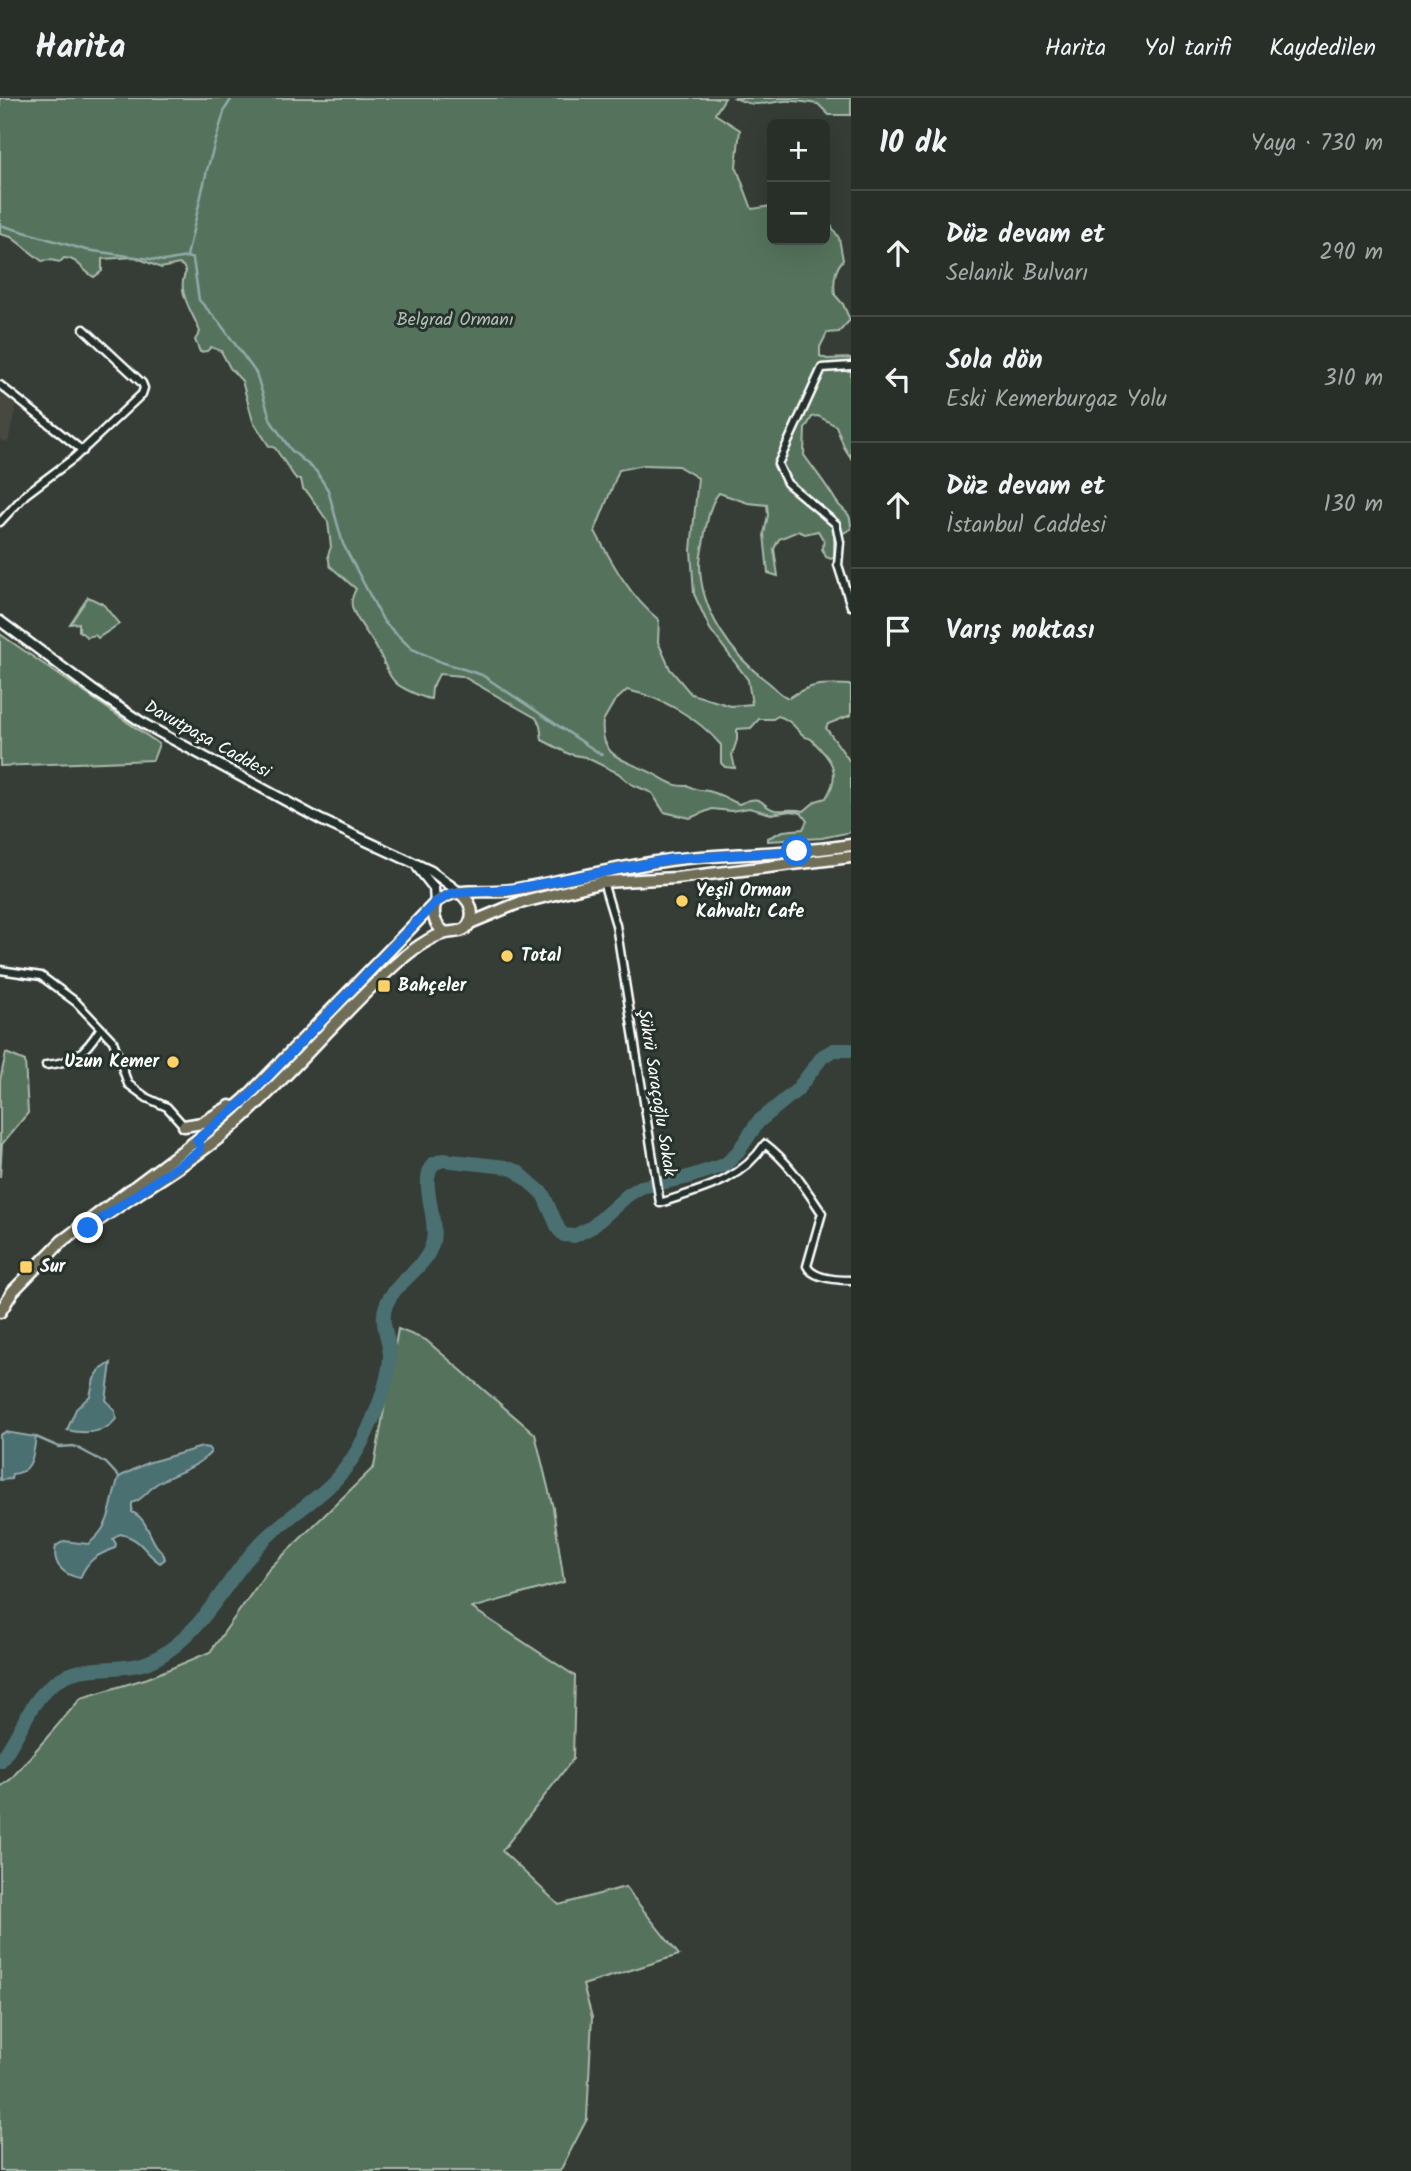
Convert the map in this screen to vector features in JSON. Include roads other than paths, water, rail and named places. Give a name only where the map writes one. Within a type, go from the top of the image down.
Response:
[{"type":"main road","points":[[0,1312],[13,1291],[62,1241],[197,1140],[245,1100],[435,903],[447,895],[459,892],[499,892],[671,859],[851,845]]},
{"type":"main road","points":[[0,1322],[17,1295],[62,1248],[238,1122],[353,1004],[412,950],[446,933],[463,930],[470,923],[516,904],[603,882],[676,878],[851,857]]},
{"type":"main road","points":[[459,892],[467,898],[472,909],[470,923]]},
{"type":"main road","points":[[435,903],[433,911],[436,924],[446,933]]},
{"type":"main road","points":[[184,1126],[202,1124],[217,1113],[245,1100]]},
{"type":"main road","points":[[184,1126],[197,1140],[200,1146],[198,1152]]},
{"type":"main road","points":[[184,1126],[187,1147]]},
{"type":"main road","points":[[187,1147],[198,1152]]},
{"type":"street","points":[[0,522],[26,494],[83,451],[142,394],[142,383],[84,328]]},
{"type":"street","points":[[851,366],[822,368],[778,464],[788,483],[836,524],[839,542],[838,565],[851,606]]},
{"type":"street","points":[[0,385],[83,451]]},
{"type":"street","name":"Davutpaşa Caddesi","points":[[0,621],[93,690],[158,732],[321,820],[431,871],[459,892]]},
{"type":"street","points":[[413,864],[429,879],[434,888],[435,903]]},
{"type":"street","name":"Şükrü Saraçoğlu Sokak","points":[[603,882],[616,925],[660,1203],[726,1181],[750,1163],[765,1144],[777,1153],[797,1177],[822,1213],[807,1266],[810,1271],[816,1275],[851,1280]]},
{"type":"street","points":[[0,970],[41,975],[76,1002],[113,1041],[128,1084],[147,1098],[167,1107],[184,1126]]},
{"type":"street","points":[[46,1065],[66,1064],[93,1041],[100,1029]]},
{"type":"water","points":[[111,1363],[106,1400],[115,1411],[116,1419],[106,1428],[93,1432],[67,1430],[76,1409],[90,1396],[94,1379],[100,1370]]},
{"type":"water","points":[[5,1432],[36,1437],[28,1467],[12,1474],[11,1479],[0,1480],[0,1435]]},
{"type":"water","points":[[202,1447],[209,1448],[211,1452],[205,1458],[158,1483],[132,1503],[132,1512],[144,1522],[165,1559],[160,1563],[134,1539],[120,1534],[113,1539],[115,1548],[94,1558],[80,1578],[60,1568],[56,1558],[56,1546],[64,1541],[88,1544],[96,1537],[107,1521],[119,1477],[147,1463]]},
{"type":"waterway","points":[[187,256],[207,170],[225,109],[232,98]]},
{"type":"waterway","points":[[0,225],[86,250],[164,261],[187,257],[193,259],[199,300],[219,322],[256,373],[271,421],[291,450],[316,471],[328,490],[343,544],[384,622],[412,649],[482,675],[602,755]]},
{"type":"waterway","points":[[0,1761],[37,1700],[54,1683],[66,1676],[91,1669],[143,1664],[172,1648],[199,1622],[258,1546],[321,1494],[344,1470],[366,1434],[386,1381],[390,1357],[384,1325],[386,1305],[397,1288],[425,1259],[433,1241],[428,1190],[429,1172],[433,1164],[443,1160],[506,1167],[517,1171],[543,1194],[559,1230],[564,1235],[574,1236],[592,1227],[641,1187],[685,1178],[725,1165],[738,1152],[758,1122],[797,1090],[823,1056],[834,1050],[851,1050]]},
{"type":"waterway","points":[[36,1437],[59,1447],[74,1446],[106,1463],[119,1477]]},
{"type":"place","name":"Yeşil Orman Kahvaltı Cafe","points":[[682,901]]},
{"type":"place","name":"Total","points":[[507,956]]},
{"type":"place","name":"Bahçeler","points":[[384,986]]},
{"type":"place","name":"Uzun Kemer","points":[[173,1062]]},
{"type":"place","name":"Sur","points":[[26,1267]]},
{"type":"park label","name":"Belgrad Ormanı","points":[[455,320]]}]
